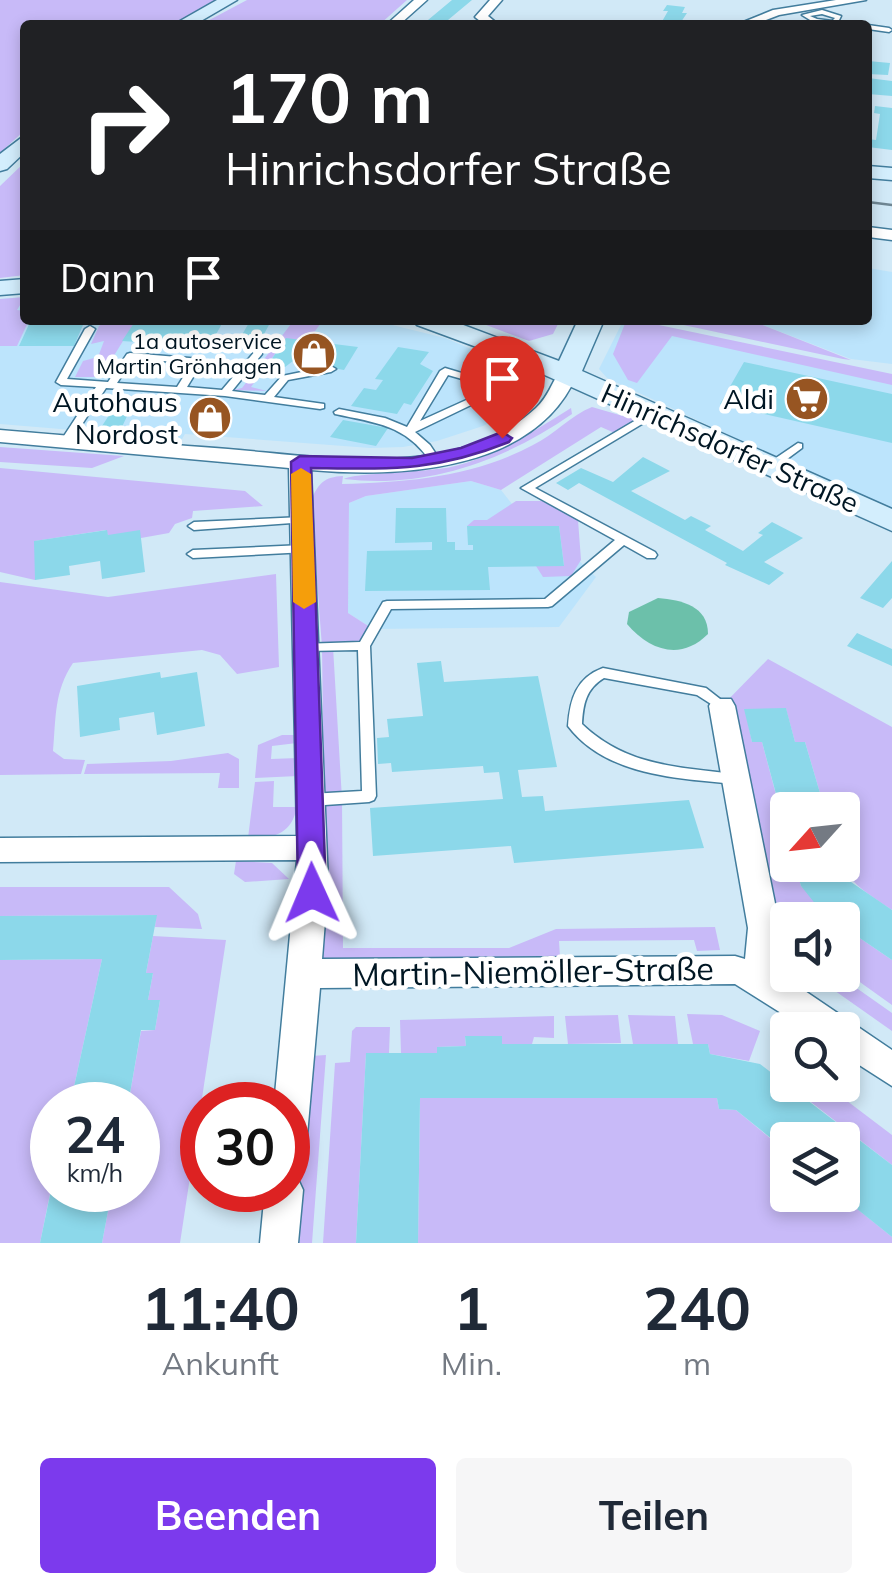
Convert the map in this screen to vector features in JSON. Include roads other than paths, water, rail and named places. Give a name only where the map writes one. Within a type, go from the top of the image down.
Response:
[{"type":"street","points":[[191,20],[229,0]]},
{"type":"street","points":[[398,20],[420,0]]},
{"type":"street","points":[[486,20],[481,17],[496,0]]},
{"type":"street","points":[[756,20],[785,10],[860,0]]},
{"type":"street","points":[[0,165],[20,146]]},
{"type":"street","name":"Hinrichsdorfer Straße","points":[[442,325],[567,374],[892,521]]},
{"type":"street","points":[[567,374],[589,325]]},
{"type":"street","name":"Hinrichsdorfer Straße","points":[[0,436],[391,466],[435,460],[486,445],[527,424],[558,400],[567,374]]},
{"type":"street","points":[[294,1082],[313,883],[300,462]]},
{"type":"street","points":[[722,706],[764,928],[760,978]]},
{"type":"street","points":[[0,850],[311,848]]},
{"type":"street","name":"Martin-Niemöller-Straße","points":[[304,974],[736,970],[760,978],[810,1012]]},
{"type":"street","points":[[860,1047],[892,1070]]},
{"type":"street","points":[[278,1243],[282,1212]]},
{"type":"lane","points":[[813,20],[805,15],[828,12],[839,17],[837,20]]},
{"type":"lane","points":[[90,329],[61,382],[225,392],[320,406]]},
{"type":"lane","points":[[225,392],[259,352]]},
{"type":"lane","points":[[65,442],[130,356],[198,361],[181,389]]},
{"type":"lane","points":[[268,398],[285,378],[331,369]]},
{"type":"lane","points":[[445,371],[472,380],[492,393],[442,415],[410,430],[445,371]]},
{"type":"lane","points":[[339,412],[410,430],[424,441],[435,460]]},
{"type":"lane","points":[[651,556],[526,488],[653,413]]},
{"type":"lane","points":[[771,466],[798,446]]},
{"type":"lane","points":[[194,526],[302,520]]},
{"type":"lane","points":[[310,800],[369,796],[364,646],[387,605],[548,603],[623,540]]},
{"type":"lane","points":[[193,554],[303,549]]},
{"type":"lane","points":[[306,647],[364,646]]},
{"type":"lane","points":[[722,706],[701,691],[603,673],[589,678],[582,688],[575,726],[591,744],[614,759],[734,779]]},
{"type":"tram line","points":[[872,202],[892,205]]},
{"type":"place","name":"1a autoservice Martin Grönhagen","points":[[314,354]]},
{"type":"place","name":"Aldi","points":[[807,399]]},
{"type":"place","name":"Autohaus Nordost","points":[[210,418]]}]
